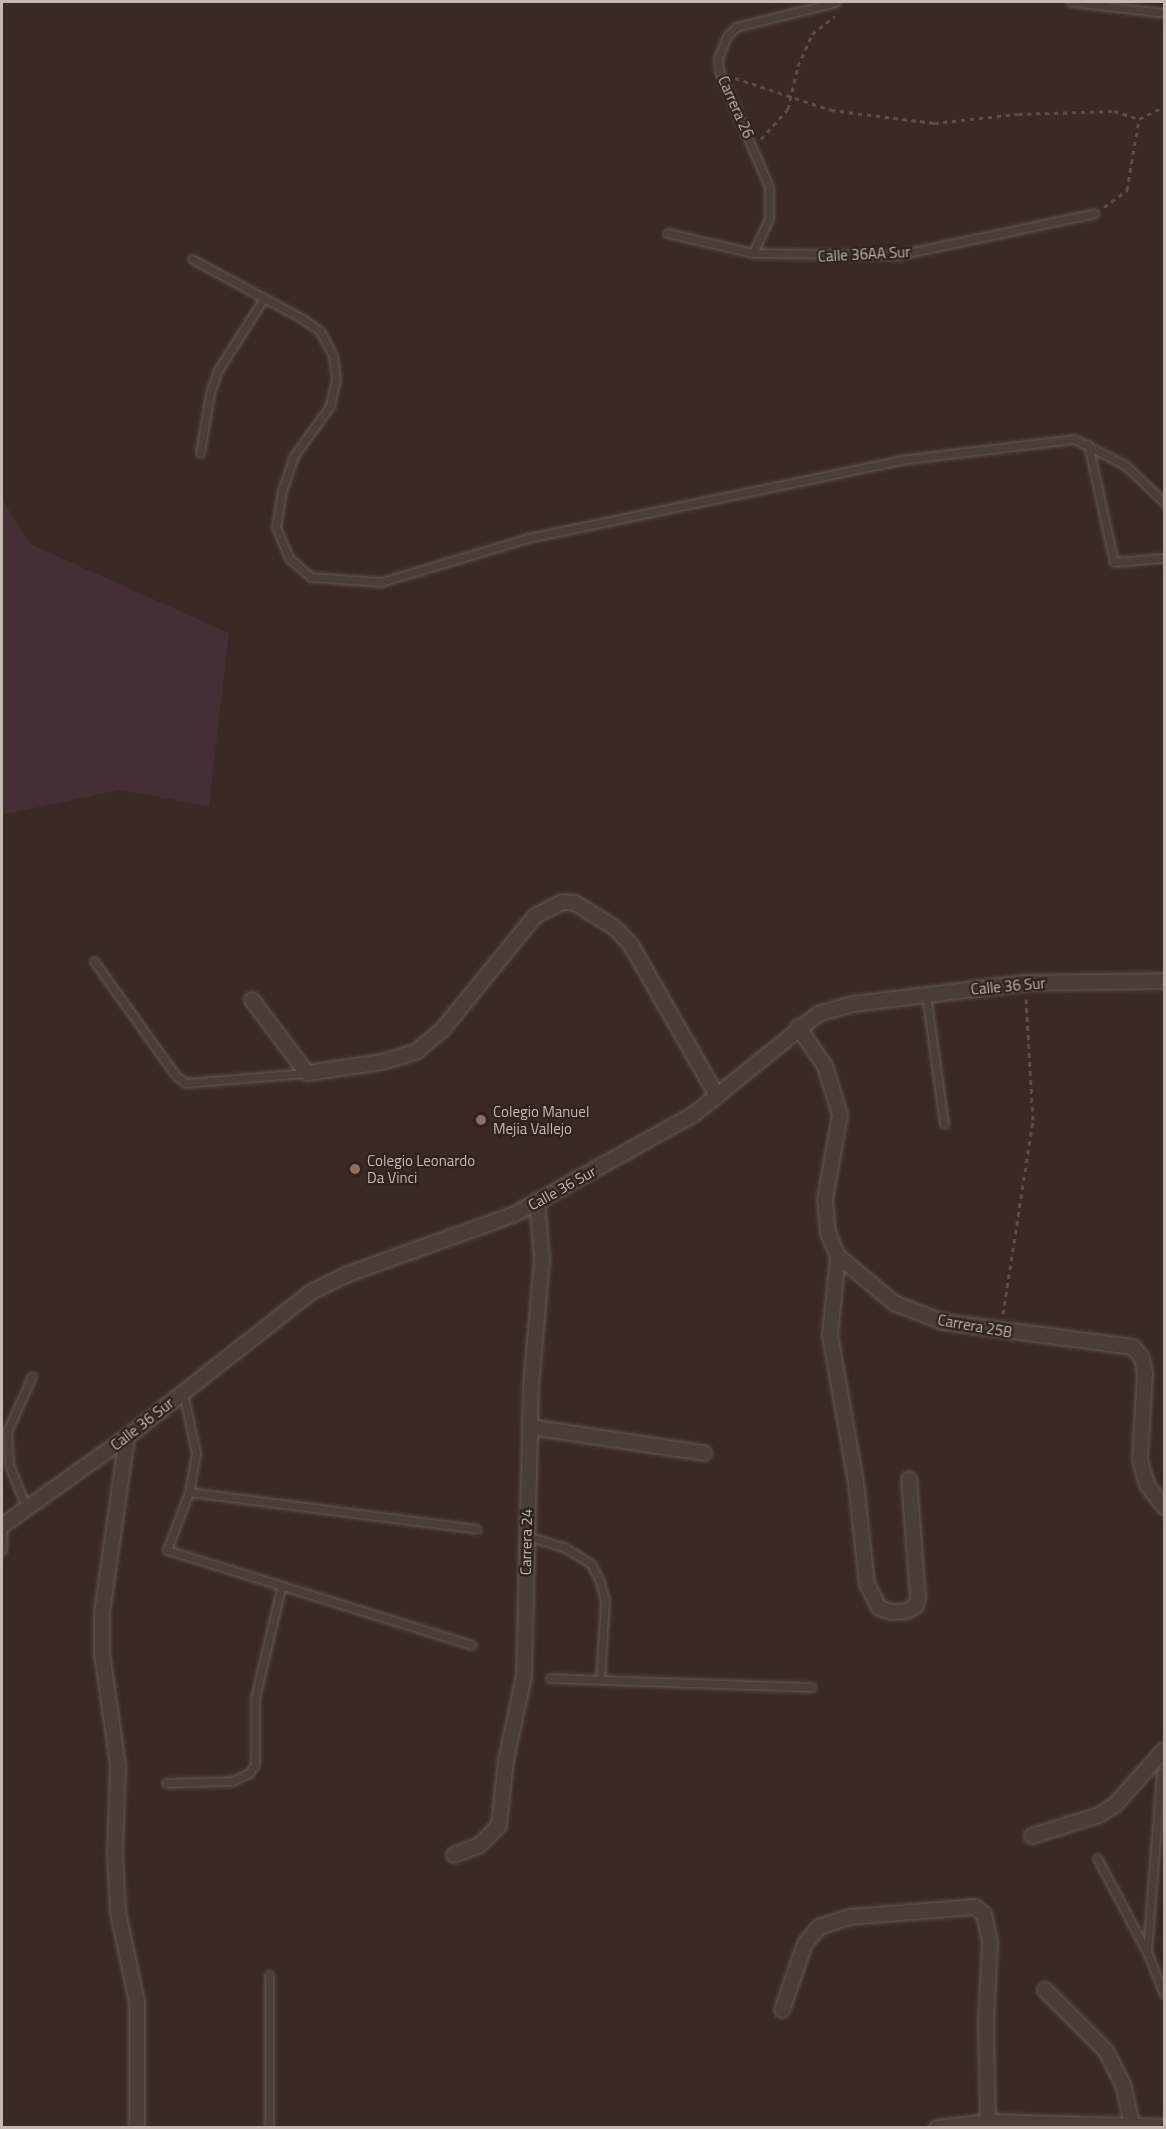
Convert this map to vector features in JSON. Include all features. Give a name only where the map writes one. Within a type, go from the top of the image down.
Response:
[{"type":"street","points":[[252,1000],[307,1073],[382,1062],[417,1051],[443,1029],[535,916],[562,902],[592,912],[631,945],[717,1096]]},
{"type":"street","name":"Calle 36 Sur","points":[[2,1525],[127,1437],[311,1292],[348,1274],[486,1226],[537,1201],[693,1115],[798,1027],[833,1008],[1025,982],[1164,981]]},
{"type":"street","name":"Carrera 25B","points":[[798,1027],[825,1066],[840,1115],[825,1198],[828,1233],[838,1256],[866,1282],[903,1307],[943,1322],[1000,1332],[1119,1343],[1133,1347],[1142,1358],[1144,1373],[1140,1460],[1147,1485],[1164,1507]]},
{"type":"street","name":"Carrera 24","points":[[454,1855],[480,1845],[499,1825],[506,1760],[524,1676],[530,1427],[542,1259],[537,1201]]},
{"type":"street","points":[[838,1256],[830,1335],[856,1483],[867,1584],[879,1608],[892,1612],[907,1611],[916,1606],[918,1598],[909,1479]]},
{"type":"street","points":[[530,1427],[704,1453]]},
{"type":"street","points":[[127,1437],[102,1612],[102,1653],[118,1766],[115,1854],[118,1912],[137,2002],[137,2127]]},
{"type":"street","points":[[1032,1836],[1080,1824],[1115,1805],[1164,1750]]},
{"type":"street","points":[[782,2010],[805,1944],[819,1927],[850,1917],[975,1907],[984,1914],[990,1942],[986,2024],[988,2122]]},
{"type":"street","points":[[1045,1990],[1106,2051],[1123,2084],[1132,2124]]},
{"type":"street","points":[[937,2127],[988,2122],[1132,2124],[1164,2127]]},
{"type":"lane","name":"Carrera 26","points":[[753,253],[769,219],[771,203],[753,146],[719,71],[718,58],[723,45],[736,27],[836,2]]},
{"type":"lane","points":[[1071,2],[1164,13]]},
{"type":"lane","name":"Calle 36AA Sur","points":[[667,233],[753,253],[898,255],[1095,213]]},
{"type":"lane","points":[[192,259],[320,331],[333,355],[336,379],[330,406],[294,456],[282,490],[276,527],[289,558],[311,577],[381,582],[528,538],[900,460],[1074,439],[1088,444],[1125,465],[1164,502]]},
{"type":"lane","points":[[200,453],[210,393],[218,370],[264,298]]},
{"type":"lane","points":[[1088,444],[1114,562],[1164,558]]},
{"type":"lane","points":[[94,961],[176,1076],[186,1083],[307,1073]]},
{"type":"lane","points":[[926,994],[944,1125]]},
{"type":"lane","points":[[27,1509],[9,1465],[7,1432],[32,1376]]},
{"type":"lane","points":[[183,1392],[196,1453],[189,1492],[167,1550],[281,1588],[472,1646]]},
{"type":"lane","points":[[189,1492],[477,1529]]},
{"type":"lane","points":[[2,1525],[2,1550]]},
{"type":"lane","points":[[526,1536],[564,1547],[591,1563],[600,1582],[605,1601],[600,1680]]},
{"type":"lane","points":[[166,1783],[232,1781],[249,1773],[255,1764],[259,1671],[281,1588]]},
{"type":"lane","points":[[550,1678],[812,1687]]},
{"type":"lane","points":[[1147,1952],[1161,1773]]},
{"type":"lane","points":[[1097,1858],[1147,1952],[1164,1994]]},
{"type":"lane","points":[[268,1975],[269,2127]]},
{"type":"path","points":[[753,146],[780,121],[790,98],[804,49],[812,34],[837,14]]},
{"type":"path","points":[[719,71],[790,98],[831,110],[934,123],[1018,114],[1113,111],[1139,119],[1164,106]]},
{"type":"path","points":[[1095,213],[1127,190],[1139,119]]},
{"type":"path","points":[[1000,1332],[1033,1120],[1025,982]]},
{"type":"shaded area","points":[[2,499],[30,544],[229,633],[209,806],[119,790],[2,815]]},
{"type":"place","name":"Colegio Manuel Mejia Vallejo","points":[[481,1120]]},
{"type":"place","name":"Colegio Leonardo Da Vinci","points":[[355,1169]]}]
